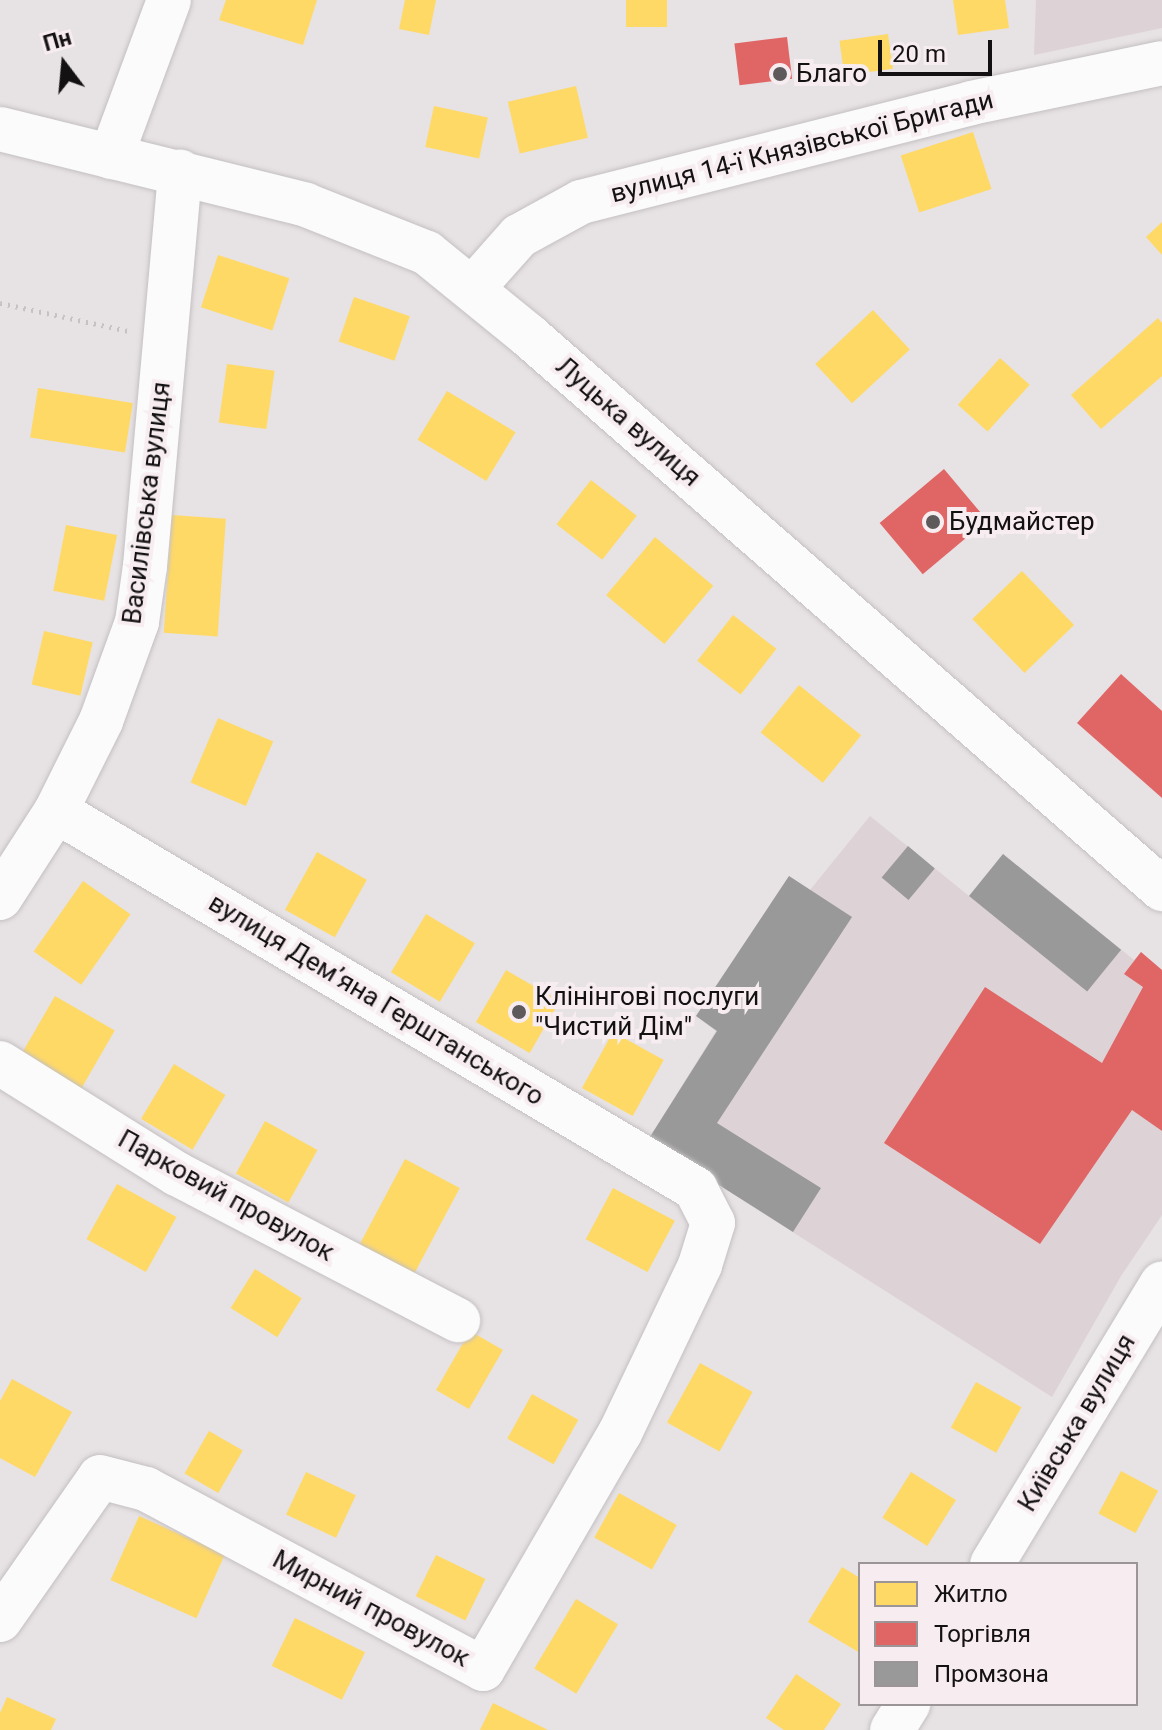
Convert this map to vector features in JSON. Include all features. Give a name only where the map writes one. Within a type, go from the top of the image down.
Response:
[{"type":"street","points":[[111,157],[169,0]]},
{"type":"street","name":"вулиця 14-ї Князівської Бригади","points":[[472,289],[519,236],[581,202],[971,103],[1162,63]]},
{"type":"street","name":"Луцька вулиця","points":[[0,129],[306,205],[427,253],[1162,889]]},
{"type":"street","name":"Василівська вулиця","points":[[0,898],[56,811],[101,721],[137,622],[145,566],[180,172]]},
{"type":"street","name":"вулиця Демʼяна Герштанського","points":[[56,811],[696,1189]]},
{"type":"street","name":"Парковий провулок","points":[[0,1063],[177,1174],[458,1320]]},
{"type":"street","name":"Мирний провулок","points":[[0,1620],[100,1477],[146,1489],[483,1669],[620,1433],[700,1265],[713,1223],[696,1189]]},
{"type":"street","name":"Київська вулиця","points":[[993,1562],[1162,1283]]},
{"type":"street","points":[[892,1730],[907,1706]]},
{"type":"path","points":[[0,303],[165,339]]},
{"type":"shaded area","points":[[1036,0],[1162,0],[1162,28],[1034,55]]},
{"type":"shaded area","points":[[870,816],[969,896],[1003,854],[1134,960],[1141,952],[1162,970],[1162,1050],[1132,1109],[1162,1131],[1162,1215],[1121,1276],[1052,1397],[648,1140],[716,1031],[696,1016],[789,876],[810,890]]},
{"type":"building: Житло","points":[[226,0],[317,0],[303,45],[219,20]]},
{"type":"building: Житло","points":[[405,0],[436,0],[429,35],[399,29]]},
{"type":"building: Житло","points":[[626,0],[667,0],[667,27],[626,27]]},
{"type":"building: Житло","points":[[953,0],[1005,0],[1009,28],[958,35]]},
{"type":"building: Житло","points":[[888,34],[893,69],[844,75],[839,41]]},
{"type":"building: Житло","points":[[576,86],[588,138],[520,153],[508,102]]},
{"type":"building: Житло","points":[[434,106],[488,117],[479,159],[425,147]]},
{"type":"building: Житло","points":[[973,132],[992,189],[919,213],[901,155]]},
{"type":"building: Житло","points":[[1162,222],[1162,255],[1146,237]]},
{"type":"building: Житло","points":[[218,255],[289,278],[272,330],[201,307]]},
{"type":"building: Житло","points":[[354,297],[410,316],[394,361],[339,341]]},
{"type":"building: Житло","points":[[873,310],[910,349],[852,403],[815,364]]},
{"type":"building: Житло","points":[[1158,318],[1162,323],[1162,376],[1101,429],[1071,395]]},
{"type":"building: Житло","points":[[1000,358],[1030,385],[988,432],[958,405]]},
{"type":"building: Житло","points":[[227,364],[275,371],[266,429],[219,422]]},
{"type":"building: Житло","points":[[38,388],[133,403],[125,452],[30,437]]},
{"type":"building: Житло","points":[[447,391],[516,432],[486,481],[418,440]]},
{"type":"building: Житло","points":[[591,480],[637,516],[602,560],[557,524]]},
{"type":"building: Житло","points":[[172,515],[226,519],[218,636],[164,633]]},
{"type":"building: Житло","points":[[66,525],[117,535],[104,601],[53,591]]},
{"type":"building: Житло","points":[[655,537],[713,586],[664,644],[606,595]]},
{"type":"building: Житло","points":[[1022,571],[1074,625],[1024,673],[972,619]]},
{"type":"building: Житло","points":[[733,615],[776,649],[741,695],[697,661]]},
{"type":"building: Житло","points":[[44,631],[93,642],[80,696],[32,685]]},
{"type":"building: Житло","points":[[799,685],[861,735],[823,783],[761,732]]},
{"type":"building: Житло","points":[[218,718],[273,741],[246,806],[191,782]]},
{"type":"building: Житло","points":[[317,852],[367,880],[335,937],[285,910]]},
{"type":"building: Житло","points":[[83,881],[131,914],[81,985],[34,951]]},
{"type":"building: Житло","points":[[426,914],[475,943],[440,1002],[391,972]]},
{"type":"building: Житло","name":"Клінінгові послуги \"Чистий Дім\"","points":[[506,970],[560,1001],[530,1053],[476,1022]]},
{"type":"building: Житло","points":[[55,996],[115,1030],[81,1089],[22,1054]]},
{"type":"building: Житло","points":[[613,1032],[664,1060],[633,1116],[582,1088]]},
{"type":"building: Житло","points":[[174,1064],[225,1095],[192,1150],[141,1119]]},
{"type":"building: Житло","points":[[265,1121],[317,1150],[288,1203],[236,1173]]},
{"type":"building: Житло","points":[[405,1159],[460,1188],[414,1274],[359,1245]]},
{"type":"building: Житло","points":[[117,1184],[176,1217],[146,1272],[86,1239]]},
{"type":"building: Житло","points":[[613,1188],[675,1221],[648,1272],[586,1239]]},
{"type":"building: Житло","points":[[255,1269],[302,1298],[277,1337],[231,1308]]},
{"type":"building: Житло","points":[[470,1331],[503,1350],[469,1409],[436,1390]]},
{"type":"building: Житло","points":[[700,1363],[752,1392],[720,1452],[667,1422]]},
{"type":"building: Житло","points":[[12,1379],[72,1412],[35,1477],[0,1458],[0,1401]]},
{"type":"building: Житло","points":[[976,1382],[1021,1407],[996,1453],[951,1427]]},
{"type":"building: Житло","points":[[532,1394],[578,1420],[554,1464],[507,1439]]},
{"type":"building: Житло","points":[[209,1431],[243,1450],[218,1493],[184,1473]]},
{"type":"building: Житло","points":[[1121,1471],[1158,1491],[1136,1533],[1098,1513]]},
{"type":"building: Житло","points":[[306,1472],[356,1495],[336,1538],[286,1515]]},
{"type":"building: Житло","points":[[911,1472],[956,1500],[927,1546],[882,1518]]},
{"type":"building: Житло","points":[[619,1493],[677,1525],[652,1570],[594,1538]]},
{"type":"building: Житло","points":[[139,1516],[225,1554],[196,1618],[111,1580]]},
{"type":"building: Житло","points":[[436,1555],[485,1579],[465,1620],[416,1596]]},
{"type":"building: Житло","points":[[842,1567],[858,1577],[858,1652],[808,1622]]},
{"type":"building: Житло","points":[[576,1599],[618,1624],[576,1694],[534,1668]]},
{"type":"building: Житло","points":[[295,1618],[365,1652],[342,1700],[272,1666]]},
{"type":"building: Житло","points":[[796,1674],[841,1704],[824,1730],[784,1730],[766,1718]]},
{"type":"building: Житло","points":[[7,1697],[56,1719],[51,1730],[0,1730],[0,1713]]},
{"type":"building: Житло","points":[[493,1703],[548,1730],[480,1730]]},
{"type":"building: Торгівля","points":[[787,37],[792,79],[740,85],[734,43]]},
{"type":"building: Торгівля","name":"Будмайстер","points":[[944,469],[987,520],[923,574],[880,523]]},
{"type":"building: Торгівля","points":[[1121,674],[1162,711],[1162,798],[1077,723]]},
{"type":"building: Торгівля","points":[[1141,952],[1162,970],[1162,1131],[1132,1110],[1040,1244],[884,1143],[985,987],[1102,1063],[1143,987],[1124,974]]},
{"type":"building: Промзона","points":[[908,846],[935,868],[908,900],[882,877]]},
{"type":"building: Промзона","points":[[1003,854],[1121,950],[1087,992],[969,896]]},
{"type":"building: Промзона","points":[[789,876],[852,917],[717,1123],[821,1188],[793,1232],[648,1140],[717,1031],[696,1016]]},
{"type":"place","name":"Благо","points":[[780,74]]},
{"type":"place","name":"Будмайстер","points":[[933,522]]},
{"type":"place","name":"Клінінгові послуги \"Чистий Дім\"","points":[[519,1012]]}]
